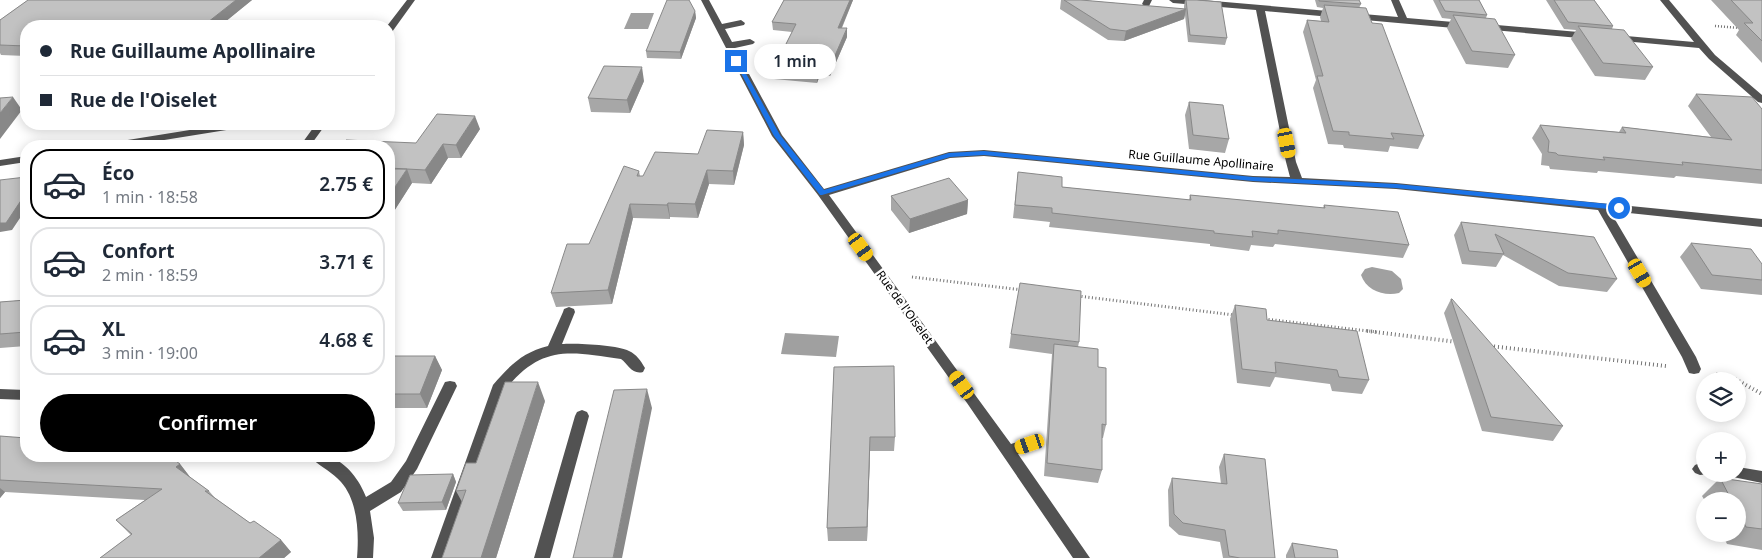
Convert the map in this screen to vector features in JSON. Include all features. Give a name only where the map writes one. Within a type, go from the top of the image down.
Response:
[{"type":"street","points":[[395,22],[411,0]]},
{"type":"street","name":"Rue de l'Oiselet","points":[[705,0],[777,136],[822,193],[888,284],[1082,558]]},
{"type":"street","points":[[1172,0],[1702,45]]},
{"type":"street","points":[[1394,0],[1404,21]]},
{"type":"street","points":[[1664,0],[1726,70],[1762,100]]},
{"type":"street","points":[[1260,8],[1291,162],[1297,181]]},
{"type":"street","points":[[718,27],[741,23]]},
{"type":"street","points":[[728,46],[750,42]]},
{"type":"street","points":[[146,140],[208,130]]},
{"type":"street","points":[[309,140],[316,130]]},
{"type":"street","name":"Rue Guillaume Apollinaire","points":[[822,193],[949,155],[984,153],[1174,166],[1253,179],[1396,186],[1762,223]]},
{"type":"street","points":[[0,163],[20,160]]},
{"type":"street","points":[[1601,206],[1691,363]]},
{"type":"street","points":[[553,350],[569,312]]},
{"type":"street","points":[[439,558],[498,389],[509,373],[525,359],[541,351],[553,350],[579,349],[624,354],[638,368]]},
{"type":"street","points":[[363,508],[396,487],[412,464],[450,386]]},
{"type":"street","points":[[0,394],[20,395]]},
{"type":"street","points":[[542,558],[582,416]]},
{"type":"street","points":[[1008,451],[1030,444]]},
{"type":"street","points":[[326,462],[348,478],[363,508],[367,545],[365,558]]},
{"type":"street","points":[[1746,474],[1762,476]]},
{"type":"path","points":[[1684,24],[1742,28]]},
{"type":"path","points":[[888,284],[907,277],[923,277],[1026,290]]},
{"type":"path","points":[[1073,295],[1238,316]]},
{"type":"path","points":[[1257,318],[1465,343]]},
{"type":"path","points":[[1484,345],[1691,363],[1735,379],[1762,394]]},
{"type":"shaded area","points":[[631,13],[654,13],[648,29],[624,29]]},
{"type":"shaded area","points":[[1372,267],[1392,271],[1401,279],[1403,289],[1399,293],[1387,294],[1371,288],[1361,275],[1365,269]]},
{"type":"shaded area","points":[[785,333],[839,336],[836,357],[781,354]]},
{"type":"building","points":[[28,0],[236,0],[211,20],[20,20],[20,46],[0,45],[0,20]]},
{"type":"building","points":[[667,0],[689,0],[695,11],[680,52],[646,51]]},
{"type":"building","points":[[784,0],[850,0],[838,28],[847,28],[830,67],[819,66],[817,74],[773,70],[796,24],[772,22]]},
{"type":"building","points":[[1064,0],[1186,9],[1126,31],[1110,29]]},
{"type":"building","points":[[1186,0],[1221,2],[1227,38],[1190,35]]},
{"type":"building","points":[[1359,0],[1361,4],[1319,1]]},
{"type":"building","points":[[1439,0],[1479,0],[1487,15],[1445,11]]},
{"type":"building","points":[[1554,0],[1594,0],[1613,26],[1568,22]]},
{"type":"building","points":[[1731,0],[1762,0],[1762,41],[1744,23],[1753,23]]},
{"type":"building","points":[[1324,5],[1366,8],[1372,23],[1382,24],[1424,136],[1391,133],[1394,139],[1349,135],[1349,132],[1333,131],[1317,76],[1323,76],[1307,20],[1329,22]]},
{"type":"building","points":[[1453,15],[1495,19],[1515,55],[1472,51]]},
{"type":"building","points":[[1578,26],[1624,30],[1653,67],[1603,63]]},
{"type":"building","points":[[604,66],[642,67],[627,100],[588,98]]},
{"type":"building","points":[[1696,94],[1752,97],[1762,109],[1762,170],[1682,162],[1683,165],[1603,157],[1605,160],[1558,155],[1548,152],[1549,141],[1540,125],[1626,133],[1622,127],[1732,140]]},
{"type":"building","points":[[13,97],[0,113],[0,98]]},
{"type":"building","points":[[1189,102],[1223,105],[1229,139],[1193,135]]},
{"type":"building","points":[[437,114],[475,116],[456,145],[443,144],[425,170],[395,168],[395,142],[416,143]]},
{"type":"building","points":[[707,130],[743,132],[733,171],[707,170],[695,204],[630,204],[608,290],[551,293],[567,244],[589,244],[624,166],[639,171],[637,176],[643,176],[655,152],[698,154]]},
{"type":"building","points":[[395,169],[407,169],[395,187]]},
{"type":"building","points":[[1018,172],[1062,177],[1062,187],[1191,200],[1190,195],[1325,208],[1324,205],[1398,212],[1409,245],[1278,230],[1278,234],[1252,231],[1253,237],[1052,213],[1052,208],[1015,205]]},
{"type":"building","points":[[20,178],[20,202],[6,223],[0,223],[0,180]]},
{"type":"building","points":[[949,178],[968,200],[910,219],[891,196]]},
{"type":"building","points":[[1461,222],[1594,237],[1617,279],[1568,273],[1495,234],[1504,254],[1469,251]]},
{"type":"building","points":[[1691,243],[1751,249],[1762,264],[1762,280],[1712,275]]},
{"type":"building","points":[[1020,283],[1081,291],[1079,342],[1011,334]]},
{"type":"building","points":[[1452,299],[1563,426],[1491,417]]},
{"type":"building","points":[[20,300],[20,332],[0,334],[0,302]]},
{"type":"building","points":[[1235,305],[1266,309],[1267,320],[1357,331],[1369,380],[1339,377],[1337,370],[1275,362],[1276,373],[1242,369]]},
{"type":"building","points":[[1054,344],[1098,349],[1098,367],[1106,368],[1106,425],[1102,424],[1102,470],[1047,463]]},
{"type":"building","points":[[395,356],[435,356],[420,394],[395,394]]},
{"type":"building","points":[[894,366],[895,437],[870,437],[867,527],[827,528],[834,367]]},
{"type":"building","points":[[505,382],[538,382],[481,558],[442,558],[466,490],[456,491],[466,463],[476,463]]},
{"type":"building","points":[[647,389],[613,558],[573,558],[614,390]]},
{"type":"building","points":[[0,436],[20,438],[20,462],[177,462],[180,464],[176,467],[209,491],[205,491],[250,523],[254,521],[281,540],[259,558],[100,558],[132,534],[116,520],[162,489],[0,480]]},
{"type":"building","points":[[1224,454],[1265,459],[1275,558],[1240,558],[1229,556],[1225,530],[1183,523],[1174,514],[1172,478],[1227,484]]},
{"type":"building","points":[[453,474],[442,502],[398,503],[410,475]]},
{"type":"building","points":[[1722,482],[1762,484],[1762,529],[1746,527],[1746,492],[1727,492]]},
{"type":"building","points":[[1292,543],[1337,550],[1338,558],[1295,558]]},
{"type":"route","points":[[736,61],[777,136],[822,193],[949,155],[984,153],[1253,179],[1396,186],[1619,208]]}]
